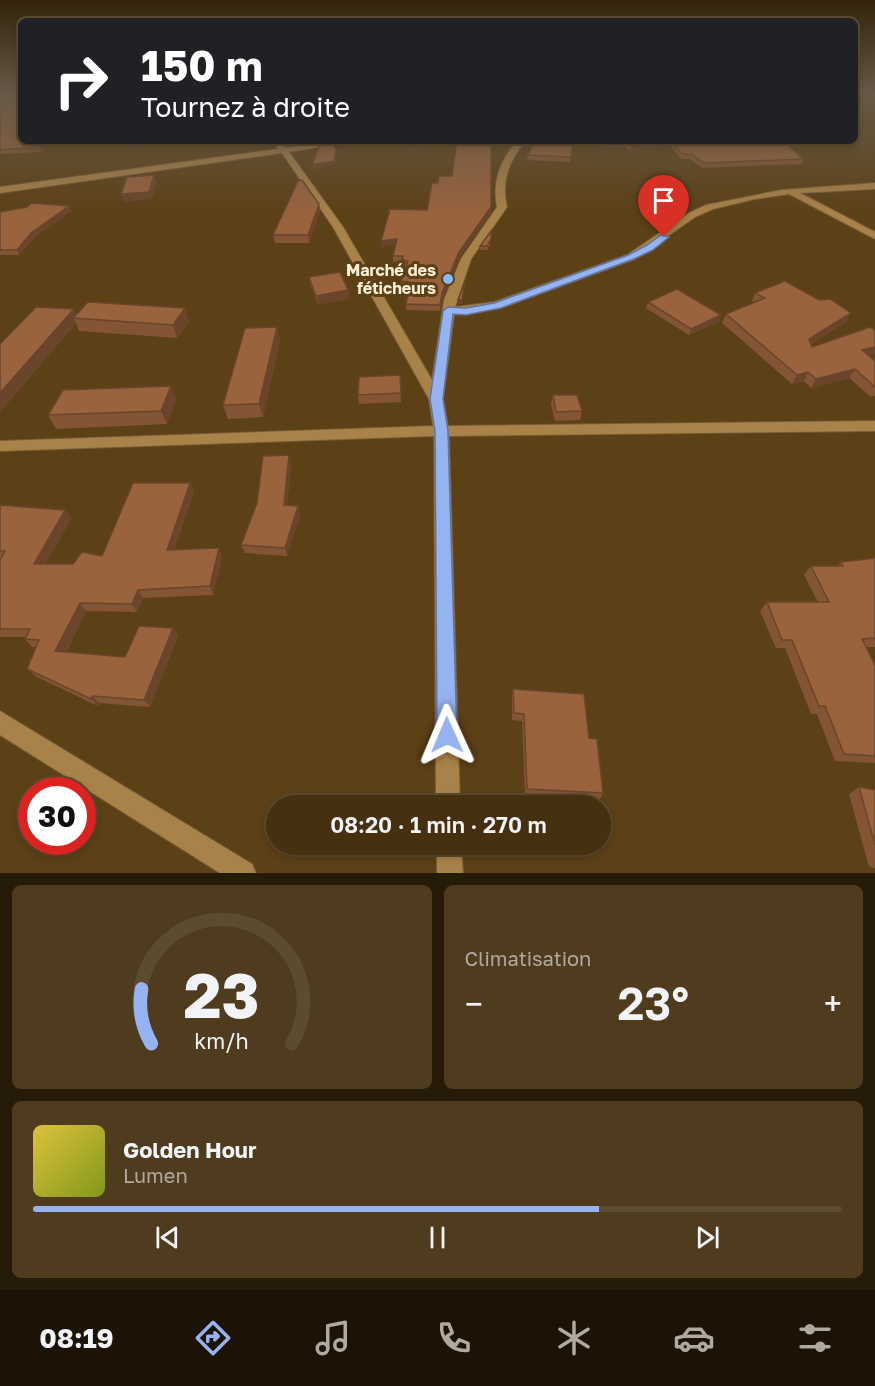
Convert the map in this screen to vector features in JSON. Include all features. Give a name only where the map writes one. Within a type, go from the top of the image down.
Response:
[{"type":"street","points":[[0,190],[281,146],[310,144]]},
{"type":"street","points":[[448,795],[441,431],[436,399],[448,311],[466,259],[502,207],[497,190],[509,157],[519,144]]},
{"type":"street","points":[[281,146],[338,227],[436,399]]},
{"type":"street","points":[[448,311],[466,312],[497,305],[631,257],[650,248],[692,215],[739,199],[792,192],[875,186]]},
{"type":"street","points":[[792,192],[875,236]]},
{"type":"street","points":[[0,446],[441,431],[875,426]]},
{"type":"street","points":[[0,723],[243,873]]},
{"type":"street","points":[[449,855],[450,873]]},
{"type":"building","points":[[0,134],[18,134],[18,144],[42,144],[39,147],[0,150]]},
{"type":"building","points":[[331,144],[336,148],[334,161],[312,165],[319,146]]},
{"type":"building","points":[[457,144],[491,144],[491,207],[459,252],[442,293],[440,305],[406,304],[410,282],[401,281],[408,261],[402,260],[403,256],[393,256],[397,239],[381,241],[390,209],[427,210],[432,183],[438,183],[439,176],[452,176]]},
{"type":"building","points":[[534,144],[573,144],[571,157],[528,155]]},
{"type":"building","points":[[674,144],[786,144],[804,159],[704,163],[691,154],[682,154]]},
{"type":"building","points":[[154,175],[149,192],[121,194],[127,177]]},
{"type":"building","points":[[302,180],[319,204],[308,235],[273,235],[298,181]]},
{"type":"building","points":[[32,203],[69,206],[31,233],[17,250],[0,250],[0,212],[27,207]]},
{"type":"building","points":[[491,231],[491,239],[487,246],[480,246]]},
{"type":"building","points":[[340,272],[348,290],[316,296],[309,277]]},
{"type":"building","points":[[465,281],[462,300],[458,300]]},
{"type":"building","points":[[785,281],[819,300],[830,299],[851,313],[809,339],[812,347],[870,327],[875,330],[875,347],[862,350],[875,361],[875,387],[855,369],[816,379],[808,372],[797,375],[726,314],[765,298],[755,293]]},
{"type":"building","points":[[677,289],[721,315],[691,329],[648,302]]},
{"type":"building","points":[[88,302],[185,308],[173,325],[73,318]]},
{"type":"building","points":[[36,307],[74,309],[0,393],[0,344]]},
{"type":"building","points":[[277,327],[259,404],[223,405],[245,328]]},
{"type":"building","points":[[400,375],[401,393],[358,395],[359,377]]},
{"type":"building","points":[[171,386],[161,411],[48,415],[63,390]]},
{"type":"building","points":[[553,395],[577,395],[582,411],[556,412]]},
{"type":"building","points":[[289,455],[284,505],[298,506],[285,548],[241,545],[257,503],[263,456]]},
{"type":"building","points":[[133,483],[190,483],[167,550],[219,548],[210,586],[138,590],[132,604],[80,603],[55,651],[125,657],[139,626],[173,628],[144,700],[92,696],[91,699],[27,669],[39,640],[25,639],[30,629],[0,629],[0,560],[5,551],[0,551],[0,505],[65,510],[34,564],[73,564],[82,552],[102,556]]},
{"type":"building","points":[[875,558],[875,638],[862,639],[875,665],[875,756],[844,754],[825,706],[819,706],[792,640],[782,640],[767,602],[829,602],[811,566],[843,566],[841,562]]},
{"type":"building","points":[[513,689],[584,694],[589,738],[597,739],[603,793],[527,789],[524,714],[514,713]]},
{"type":"building","points":[[859,787],[875,790],[875,845]]},
{"type":"place","name":"Marché des féticheurs","points":[[448,279]]},
{"type":"route","points":[[447,735],[441,431],[436,399],[448,311],[466,312],[497,305],[631,257],[650,248],[664,237]]}]
